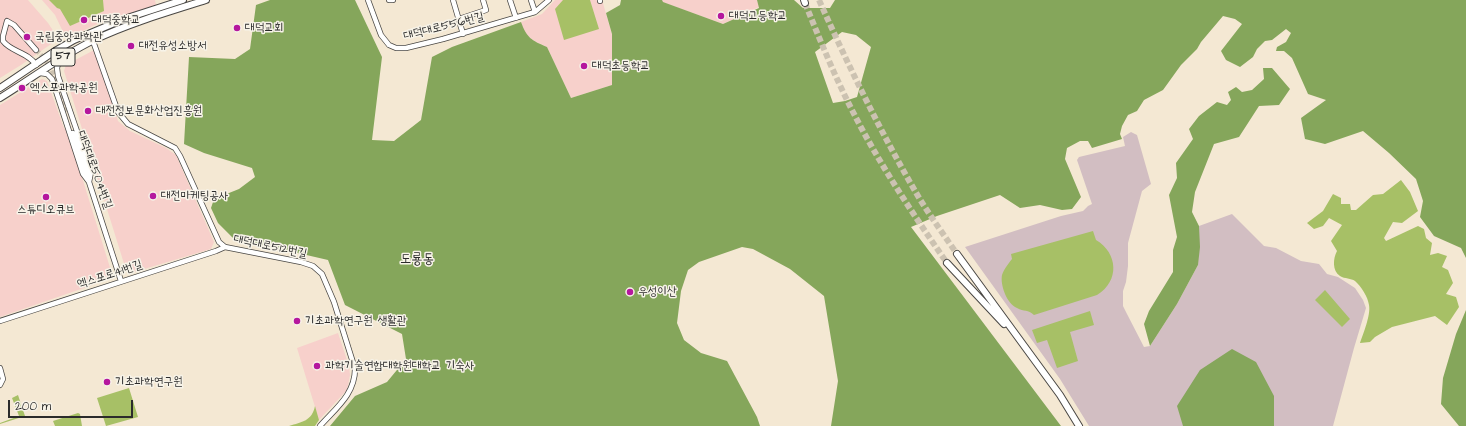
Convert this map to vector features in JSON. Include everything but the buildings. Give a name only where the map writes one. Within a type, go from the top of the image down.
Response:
[{"type":"main road","name":"57","points":[[0,88],[74,40],[124,19],[183,0]]},
{"type":"main road","name":"57","points":[[0,98],[59,60],[93,41],[130,24],[206,0]]},
{"type":"main road","points":[[957,254],[1060,395],[1080,426]]},
{"type":"main road","points":[[947,262],[1022,344]]},
{"type":"street","name":"대덕대로556번길","points":[[368,0],[381,35],[389,45],[396,48],[406,48],[463,34],[516,18],[535,12],[549,0]]},
{"type":"street","points":[[453,0],[463,34]]},
{"type":"street","name":"대덕대로556번길","points":[[459,19],[486,10],[483,0]]},
{"type":"street","points":[[510,0],[516,18]]},
{"type":"street","points":[[532,0],[535,12]]},
{"type":"street","points":[[36,50],[14,25],[7,21],[3,41],[5,44],[33,60],[36,65]]},
{"type":"street","points":[[4,32],[10,29],[18,30]]},
{"type":"street","name":"대덕대로512번길","points":[[93,41],[118,112],[128,124],[174,148],[180,156],[218,242],[225,247],[301,262],[313,266],[322,274],[341,324],[355,369],[355,374],[352,387],[347,396],[320,426]]},
{"type":"street","points":[[59,60],[57,68],[58,76],[91,172],[90,182]]},
{"type":"street","points":[[40,73],[48,74],[52,79],[90,182]]},
{"type":"street","points":[[64,112],[63,107],[66,105],[69,107]]},
{"type":"street","name":"대덕대로504번길","points":[[90,182],[121,281]]},
{"type":"street","name":"엑스포로41번길","points":[[0,321],[225,247]]},
{"type":"street","points":[[0,368],[3,379],[0,385]]},
{"type":"shaded area","name":"국립중앙과학관","points":[[0,0],[28,0],[54,32],[54,42],[0,78]]},
{"type":"shaded area","name":"대덕중학교","points":[[42,0],[155,0],[156,5],[95,25],[68,38],[65,36],[55,15]]},
{"type":"shaded area","name":"대덕초등학교","points":[[555,0],[602,0],[612,34],[612,85],[571,98],[547,47],[536,42],[525,34],[521,22],[542,14]]},
{"type":"shaded area","name":"대덕고등학교","points":[[662,0],[757,0],[759,7],[723,24],[662,2]]},
{"type":"shaded area","points":[[94,50],[97,53],[118,121],[130,131],[166,148],[176,155],[214,242],[211,249],[131,273],[126,270],[64,71],[66,65]]},
{"type":"shaded area","points":[[42,79],[47,81],[64,128],[68,132],[112,274],[110,279],[0,317],[0,105]]},
{"type":"shaded area","points":[[1131,132],[1137,135],[1151,184],[1142,191],[1128,243],[1128,266],[1123,291],[1123,306],[1144,347],[1150,346],[1177,304],[1198,265],[1199,226],[1232,214],[1264,246],[1276,248],[1301,261],[1319,264],[1327,274],[1338,277],[1355,288],[1363,300],[1366,308],[1333,426],[1089,426],[1060,379],[965,247],[1061,216],[1083,211],[1092,204],[1077,160],[1079,157],[1125,146],[1123,137]]},
{"type":"shaded area","points":[[338,333],[349,366],[350,375],[348,386],[346,391],[319,420],[297,348]]},
{"type":"green space","points":[[49,0],[103,0],[104,11],[70,26],[60,9]]},
{"type":"green space","points":[[270,0],[355,0],[382,57],[372,140],[394,141],[421,120],[432,57],[452,47],[521,22],[525,32],[530,38],[547,47],[571,98],[612,85],[612,34],[606,13],[620,5],[621,0],[662,0],[663,2],[723,24],[759,8],[757,0],[794,0],[803,8],[830,8],[835,0],[1466,0],[1466,258],[1461,248],[1434,236],[1420,217],[1423,201],[1416,179],[1363,131],[1325,144],[1305,139],[1301,118],[1326,100],[1308,94],[1292,58],[1284,51],[1276,51],[1277,47],[1286,42],[1291,33],[1286,29],[1272,40],[1265,41],[1257,49],[1253,57],[1240,67],[1226,60],[1221,51],[1242,24],[1235,19],[1223,16],[1197,49],[1181,65],[1163,90],[1144,100],[1137,111],[1128,115],[1122,126],[1120,134],[1122,139],[1092,148],[1088,141],[1080,141],[1067,148],[1065,159],[1081,197],[1072,209],[1062,210],[1040,205],[1020,208],[1000,195],[937,216],[911,227],[1061,426],[831,426],[838,381],[824,296],[790,269],[753,249],[742,247],[699,262],[688,270],[681,291],[677,323],[684,340],[701,353],[727,361],[757,417],[760,426],[330,426],[355,396],[387,382],[406,359],[402,334],[345,305],[328,260],[233,238],[218,223],[211,208],[214,199],[239,189],[255,177],[252,168],[204,153],[184,144],[189,57],[235,59],[250,49],[256,5]],"holes":[[[842,32],[856,35],[871,47],[857,97],[833,103],[815,52]]]},
{"type":"green space","points":[[563,0],[590,0],[599,29],[564,40],[555,9]]},
{"type":"green space","points":[[1263,68],[1272,68],[1290,89],[1279,105],[1259,106],[1239,137],[1214,144],[1195,192],[1192,212],[1199,226],[1200,247],[1198,265],[1177,304],[1150,346],[1144,324],[1149,311],[1173,272],[1173,250],[1177,237],[1169,195],[1177,178],[1176,163],[1193,139],[1189,129],[1199,116],[1217,102],[1227,105],[1231,100],[1228,92],[1236,87],[1242,92],[1252,90],[1264,79]]},
{"type":"green space","points":[[1401,180],[1410,192],[1418,211],[1402,223],[1393,222],[1384,238],[1386,241],[1418,226],[1424,229],[1426,238],[1432,243],[1430,255],[1438,253],[1447,256],[1442,267],[1448,270],[1453,283],[1446,294],[1456,297],[1459,307],[1447,325],[1435,316],[1392,327],[1375,337],[1370,342],[1360,343],[1368,319],[1369,305],[1366,295],[1357,283],[1353,280],[1340,276],[1334,268],[1334,261],[1337,251],[1331,241],[1342,225],[1329,218],[1323,226],[1314,229],[1307,223],[1323,211],[1333,194],[1341,198],[1341,204],[1350,204],[1351,210],[1356,210],[1373,195],[1383,194]]},
{"type":"green space","points":[[1093,231],[1096,240],[1109,252],[1112,259],[1113,275],[1110,282],[1104,289],[1097,295],[1034,315],[1013,306],[1010,303],[1003,289],[1002,275],[1012,259],[1011,254]]},
{"type":"green space","points":[[1325,290],[1350,319],[1342,327],[1315,300]]},
{"type":"green space","points":[[1466,310],[1466,426],[1459,426],[1441,404],[1443,378],[1456,334]]},
{"type":"green space","points":[[1090,311],[1094,325],[1070,332],[1078,361],[1057,368],[1047,340],[1037,343],[1032,330]]},
{"type":"green space","points":[[1232,349],[1256,362],[1274,396],[1274,426],[1183,426],[1177,406],[1200,370]]},
{"type":"green space","points":[[129,388],[138,417],[106,426],[97,398]]},
{"type":"green space","points":[[18,395],[25,416],[0,424],[19,416],[12,398]]},
{"type":"green space","points":[[315,406],[319,420],[315,426],[289,426],[309,418],[314,411]]},
{"type":"green space","points":[[78,413],[80,414],[82,426],[55,426],[53,421]]},
{"type":"tunnel","points":[[819,0],[878,124],[904,172],[932,218],[957,254]]},
{"type":"tunnel","points":[[805,3],[846,99],[863,132],[897,189],[947,263]]},
{"type":"tunnel","points":[[36,50],[52,71],[66,113]]},
{"type":"place","name":"대덕고등학교","points":[[721,16]]},
{"type":"place","name":"대덕중학교","points":[[84,20]]},
{"type":"place","name":"대덕교회","points":[[237,28]]},
{"type":"place","name":"국립중앙과학관","points":[[27,37]]},
{"type":"place","name":"대전유성소방서","points":[[131,46]]},
{"type":"place","name":"대덕초등학교","points":[[584,66]]},
{"type":"place","name":"엑스포과학공원","points":[[22,88]]},
{"type":"place","name":"대전정보문화산업진흥원","points":[[88,111]]},
{"type":"place","name":"대전마케팅공사","points":[[153,196]]},
{"type":"place","name":"스튜디오큐브","points":[[46,197]]},
{"type":"place","name":"우성이산","points":[[630,292]]},
{"type":"place","name":"기초과학연구원 생활관","points":[[297,321]]},
{"type":"place","name":"과학기술연합대학원대학교 기숙사","points":[[317,366]]},
{"type":"place","name":"기초과학연구원","points":[[107,382]]},
{"type":"district","name":"도룡동","points":[[417,260]]}]
